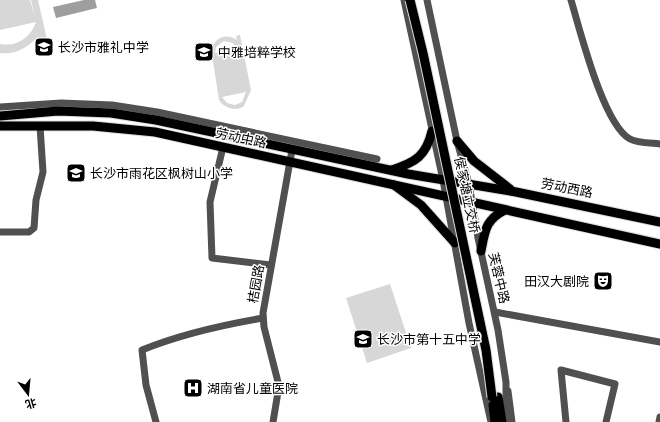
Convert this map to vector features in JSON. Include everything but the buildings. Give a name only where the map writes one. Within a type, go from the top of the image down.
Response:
[{"type":"main road","name":"侯家塘立交桥","points":[[410,0],[423,53],[496,397]]},
{"type":"main road","name":"侯家塘立交桥","points":[[416,0],[431,60],[489,332],[496,397]]},
{"type":"main road","name":"劳动中路","points":[[0,116],[58,111],[111,114],[156,120],[292,150],[469,184]]},
{"type":"main road","name":"劳动中路","points":[[0,126],[93,126],[155,132],[473,202]]},
{"type":"main road","points":[[392,170],[407,165],[418,159],[426,150],[432,131]]},
{"type":"main road","points":[[457,141],[474,161],[513,191]]},
{"type":"main road","points":[[392,183],[421,205],[455,243]]},
{"type":"main road","name":"劳动西路","points":[[469,184],[513,191],[660,222]]},
{"type":"main road","points":[[473,202],[660,244]]},
{"type":"main road","points":[[481,251],[484,232],[493,216],[505,210]]},
{"type":"main road","points":[[495,422],[496,397]]},
{"type":"main road","points":[[496,397],[502,422]]},
{"type":"street","points":[[404,0],[443,180],[469,323],[491,422]]},
{"type":"street","name":"芙蓉中路","points":[[426,0],[457,141],[473,202],[481,251],[494,312],[506,382],[506,422]]},
{"type":"street","points":[[571,0],[605,106],[616,124],[630,139],[660,144]]},
{"type":"street","points":[[0,107],[62,102],[112,105],[157,112],[377,158]]},
{"type":"street","points":[[0,232],[29,232],[34,228],[36,200],[43,172],[40,126]]},
{"type":"street","points":[[223,147],[210,202],[212,258],[271,265]]},
{"type":"street","name":"桔园路","points":[[273,422],[279,386],[263,318],[292,150]]},
{"type":"street","points":[[494,312],[660,342]]},
{"type":"street","points":[[156,422],[146,385],[142,350],[168,340],[213,327],[263,318]]},
{"type":"street","points":[[566,422],[561,370],[615,384],[606,422]]},
{"type":"street","points":[[506,382],[511,399],[512,422]]},
{"type":"street","points":[[659,422],[660,417]]},
{"type":"shaded area","points":[[0,0],[30,0],[35,17],[31,0],[38,0],[48,44],[39,46],[37,37],[20,50],[10,53],[0,53],[0,44],[12,44],[22,40],[30,33],[36,22],[0,30]]},
{"type":"shaded area","points":[[84,0],[95,0],[97,8],[56,18],[53,7]]},
{"type":"shaded area","points":[[240,35],[251,90],[244,106],[234,109],[227,107],[219,100],[211,48],[216,41],[222,37],[229,37],[237,40],[236,36]],"holes":[[[224,41],[233,43],[237,49],[215,53],[216,47]],[[246,92],[242,102],[235,105],[227,103],[222,97]]]},
{"type":"shaded area","points":[[390,284],[411,348],[367,363],[346,298]]},
{"type":"place","name":"长沙市雅礼中学","points":[[44,47]]},
{"type":"place","name":"中雅培粹学校","points":[[204,52]]},
{"type":"place","name":"长沙市雨花区枫树山小学","points":[[76,173]]},
{"type":"place","name":"田汉大剧院","points":[[603,281]]},
{"type":"place","name":"长沙市第十五中学","points":[[363,339]]},
{"type":"place","name":"湖南省儿童医院","points":[[193,388]]}]
